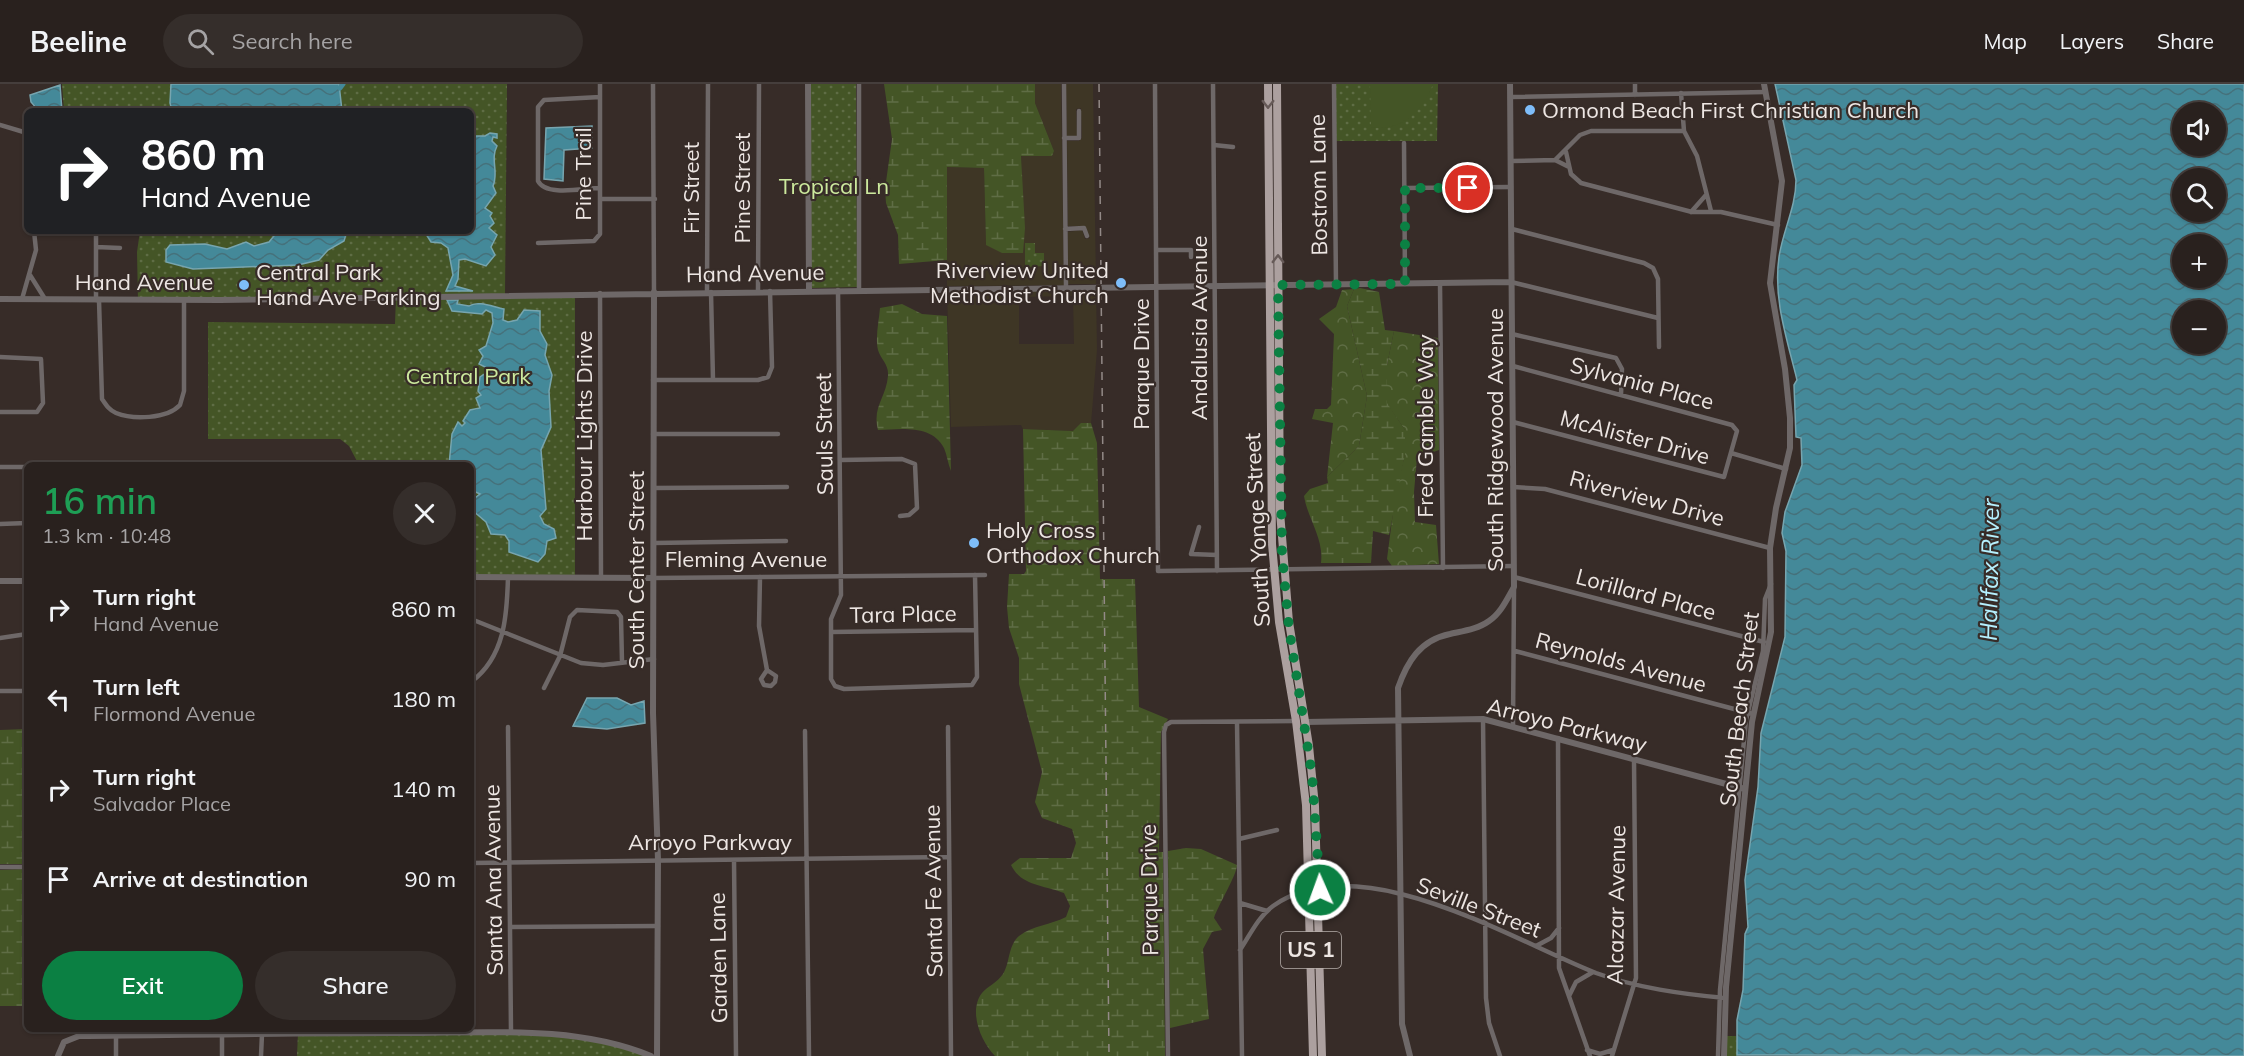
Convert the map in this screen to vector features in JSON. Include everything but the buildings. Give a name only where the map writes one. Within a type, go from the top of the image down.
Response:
[{"type":"main road","name":"South Yonge Street","points":[[1268,84],[1269,394],[1274,569],[1282,645],[1296,722],[1306,806],[1312,1035]]},
{"type":"main road","name":"South Yonge Street","points":[[1277,84],[1279,429],[1283,569],[1292,648],[1316,806],[1320,890],[1322,1047]]},
{"type":"main road","points":[[1269,141],[1278,153]]},
{"type":"main road","points":[[1269,394],[1274,425],[1279,429]]},
{"type":"main road","points":[[1294,709],[1305,722]]},
{"type":"main road","points":[[1296,722],[1307,735]]},
{"type":"main road","points":[[1312,1035],[1322,1047]]},
{"type":"main road","name":"US 1","points":[[1312,1035],[1313,1056]]},
{"type":"main road","name":"US 1","points":[[1322,1047],[1322,1056]]},
{"type":"street","name":"Pine Trail","points":[[538,243],[594,241],[600,234],[600,84]]},
{"type":"street","name":"South Center Street","points":[[653,84],[655,199],[653,713],[658,860],[657,1056]]},
{"type":"street","name":"Fir Street","points":[[708,84],[709,292],[713,380]]},
{"type":"street","name":"Pine Street","points":[[758,291],[759,84]]},
{"type":"street","points":[[808,84],[809,291]]},
{"type":"street","points":[[859,84],[859,290]]},
{"type":"street","points":[[1064,84],[1066,287]]},
{"type":"street","name":"Parque Drive","points":[[1155,84],[1158,571],[1217,571]]},
{"type":"street","name":"Andalusia Avenue","points":[[1213,84],[1217,571]]},
{"type":"street","name":"Bostrom Lane","points":[[1334,84],[1336,285]]},
{"type":"street","name":"South Ridgewood Avenue","points":[[1410,1056],[1402,1024],[1398,688],[1413,656],[1432,640],[1481,626],[1491,620],[1514,587],[1510,84]]},
{"type":"street","points":[[1635,84],[1635,95]]},
{"type":"street","name":"South Beach Street","points":[[1724,1056],[1723,998],[1750,714],[1767,643],[1771,584],[1770,548],[1776,508],[1786,469],[1790,418],[1770,283],[1782,181],[1764,84]]},
{"type":"street","points":[[1510,97],[1765,92]]},
{"type":"street","points":[[1681,93],[1684,131],[1697,156],[1711,211]]},
{"type":"street","points":[[600,97],[544,100],[538,107],[538,181],[540,185],[549,190],[600,188]]},
{"type":"street","points":[[1064,138],[1079,138],[1079,111]]},
{"type":"street","points":[[0,125],[24,132]]},
{"type":"street","points":[[1555,160],[1566,152],[1580,135],[1591,131],[1684,131]]},
{"type":"street","points":[[1404,143],[1405,284]]},
{"type":"street","points":[[1214,145],[1233,147]]},
{"type":"street","points":[[1566,152],[1571,174],[1581,183],[1691,212],[1711,211],[1778,225]]},
{"type":"street","points":[[1511,161],[1555,160],[1569,167]]},
{"type":"street","points":[[1405,188],[1511,187]]},
{"type":"street","points":[[1691,212],[1706,195]]},
{"type":"street","points":[[600,199],[655,199]]},
{"type":"street","points":[[1065,229],[1083,228],[1087,236]]},
{"type":"street","points":[[1512,229],[1644,263],[1653,268],[1658,279],[1659,347]]},
{"type":"street","points":[[22,299],[36,246],[34,234]]},
{"type":"street","points":[[96,234],[102,399],[116,413],[138,416],[167,414],[180,405],[184,391],[184,300]]},
{"type":"street","points":[[96,247],[120,248]]},
{"type":"street","points":[[1157,250],[1191,250],[1191,257]]},
{"type":"street","points":[[30,275],[45,300]]},
{"type":"street","points":[[1511,282],[1658,318]]},
{"type":"street","name":"Hand Avenue","points":[[0,299],[184,300],[1511,282]]},
{"type":"street","name":"Fred Gamble Way","points":[[1440,284],[1443,568]]},
{"type":"street","name":"Sauls Street","points":[[838,290],[842,595],[832,614],[831,679],[835,686],[844,689],[972,685],[976,677],[975,630]]},
{"type":"street","points":[[653,380],[758,380],[768,377],[772,367],[770,291]]},
{"type":"street","name":"Harbour Lights Drive","points":[[600,293],[601,578]]},
{"type":"street","points":[[1512,334],[1616,358],[1622,369],[1621,395]]},
{"type":"street","points":[[0,357],[41,359],[43,383],[43,403],[37,412],[0,412]]},
{"type":"street","name":"Sylvania Place","points":[[1513,366],[1732,425],[1737,431],[1731,453]]},
{"type":"street","name":"McAlister Drive","points":[[1513,422],[1724,477],[1731,453]]},
{"type":"street","points":[[653,434],[778,434]]},
{"type":"street","points":[[1731,453],[1786,469]]},
{"type":"street","points":[[841,460],[902,459],[915,464],[917,508],[909,515],[900,516]]},
{"type":"street","points":[[0,467],[24,466]]},
{"type":"street","points":[[654,488],[788,487]]},
{"type":"street","name":"Riverview Drive","points":[[1513,487],[1553,491],[1770,548]]},
{"type":"street","points":[[0,524],[24,523]]},
{"type":"street","points":[[1198,527],[1191,554],[1217,555]]},
{"type":"street","points":[[654,543],[786,541]]},
{"type":"street","points":[[1217,571],[1514,566]]},
{"type":"street","points":[[975,575],[975,630]]},
{"type":"street","name":"Fleming Avenue","points":[[474,577],[985,575]]},
{"type":"street","points":[[474,679],[487,665],[503,633],[508,577]]},
{"type":"street","points":[[760,577],[759,626],[767,670]]},
{"type":"street","name":"Lorillard Place","points":[[1514,577],[1767,643]]},
{"type":"street","points":[[0,580],[24,580]]},
{"type":"street","points":[[1513,725],[1514,587]]},
{"type":"street","points":[[544,688],[560,656],[572,612],[613,610],[621,616],[622,662]]},
{"type":"street","points":[[474,620],[560,656],[589,665],[654,659]]},
{"type":"street","name":"Tara Place","points":[[831,632],[975,630]]},
{"type":"street","points":[[0,638],[24,634]]},
{"type":"street","name":"Reynolds Avenue","points":[[1515,651],[1750,714]]},
{"type":"street","points":[[0,691],[24,691]]},
{"type":"street","points":[[1483,719],[1487,1006],[1489,1023],[1500,1056]]},
{"type":"street","name":"Arroyo Parkway","points":[[1305,722],[1483,719],[1513,725],[1743,788]]},
{"type":"street","name":"Parque Drive","points":[[1168,1056],[1164,732],[1166,725],[1171,722],[1237,723]]},
{"type":"street","points":[[1242,1056],[1237,723],[1296,722]]},
{"type":"street","name":"Santa Fe Avenue","points":[[948,726],[951,1056]]},
{"type":"street","name":"Santa Ana Avenue","points":[[508,727],[511,1032]]},
{"type":"street","points":[[806,731],[809,1056]]},
{"type":"street","points":[[1558,738],[1560,968],[1588,1053],[1600,1054],[1614,1048]]},
{"type":"street","name":"Alcazar Avenue","points":[[1612,1056],[1634,984],[1634,760]]},
{"type":"street","points":[[1239,839],[1277,830]]},
{"type":"street","name":"Arroyo Parkway","points":[[474,863],[949,857]]},
{"type":"street","name":"Garden Lane","points":[[734,860],[736,1056]]},
{"type":"street","points":[[0,867],[24,867]]},
{"type":"street","name":"Seville Street","points":[[1240,950],[1267,911],[1294,894],[1320,890],[1368,888],[1401,894],[1485,923],[1593,972],[1634,984],[1723,998]]},
{"type":"street","points":[[1240,903],[1267,911]]},
{"type":"street","points":[[510,927],[658,926]]},
{"type":"street","points":[[1536,946],[1551,938],[1560,926]]},
{"type":"street","points":[[1569,996],[1581,977],[1593,972]]},
{"type":"street","points":[[1718,1056],[1723,998]]},
{"type":"street","points":[[58,1056],[59,1049],[70,1038],[511,1032],[603,1041],[651,1056]]},
{"type":"street","points":[[261,1056],[262,1034]]},
{"type":"street","points":[[222,1035],[222,1056]]},
{"type":"street","points":[[116,1036],[116,1056]]},
{"type":"shaded area","points":[[1035,84],[1061,84],[1064,285],[947,286],[946,167],[984,168],[986,245],[1022,189],[1021,156],[1052,156],[1054,151],[1035,103]]},
{"type":"shaded area","points":[[1066,84],[1093,84],[1096,284],[1068,284],[1068,232],[1082,230],[1085,239],[1090,238],[1085,226],[1068,226],[1067,141],[1079,141],[1082,138],[1081,108],[1076,109],[1077,136],[1067,136]]},
{"type":"shaded area","points":[[1096,289],[1097,350],[1091,424],[1073,431],[1023,429],[1021,425],[951,427],[947,291]],"holes":[[[1073,296],[1074,344],[1019,344],[1019,297]]]},
{"type":"green space","name":"Central Park","points":[[62,84],[507,84],[505,294],[575,293],[575,578],[474,577],[474,462],[357,462],[349,446],[340,439],[208,439],[208,322],[395,324],[396,296],[138,300],[137,252],[140,234],[474,234],[474,108],[64,108]]},
{"type":"green space","name":"Tropical Ln","points":[[811,84],[856,84],[857,287],[811,288]]},
{"type":"green space","points":[[884,84],[1035,84],[1035,103],[1054,151],[1052,156],[1021,156],[1025,228],[1023,253],[1002,253],[986,245],[984,168],[947,167],[947,260],[899,264],[898,235],[886,203],[885,189],[892,139]]},
{"type":"green space","points":[[1335,84],[1438,84],[1437,141],[1336,141]]},
{"type":"green space","points":[[1370,84],[1433,84],[1424,102],[1410,117],[1401,123],[1382,128],[1371,127]]},
{"type":"green space","points":[[1025,243],[1035,243],[1035,253],[1044,253],[1044,266],[1025,267]]},
{"type":"green space","points":[[1354,289],[1347,306],[1367,396],[1359,446],[1327,477],[1333,423],[1312,419],[1315,409],[1327,409],[1331,405],[1334,334],[1319,319],[1336,307],[1342,290]]},
{"type":"green space","points":[[1354,289],[1379,292],[1385,330],[1394,331],[1387,365],[1387,403],[1405,430],[1405,454],[1389,535],[1373,531],[1371,563],[1321,563],[1318,537],[1304,496],[1310,489],[1328,483],[1327,477],[1359,446],[1367,396],[1347,306]]},
{"type":"green space","points":[[902,304],[922,314],[947,316],[951,471],[944,448],[932,435],[915,430],[878,430],[878,409],[888,376],[877,345],[880,308]]},
{"type":"green space","points":[[1394,331],[1438,338],[1439,450],[1417,458],[1414,492],[1415,522],[1436,525],[1439,564],[1392,566],[1387,559],[1395,497],[1405,454],[1405,430],[1387,404],[1387,365]]},
{"type":"green space","points":[[1081,423],[1091,423],[1097,443],[1100,579],[1135,579],[1139,707],[1168,719],[1161,732],[1159,852],[1163,852],[1165,1056],[995,1056],[985,1043],[978,1026],[976,1008],[978,1000],[982,993],[1003,974],[1015,940],[1030,930],[1066,917],[1070,906],[1064,893],[1027,881],[1015,872],[1011,865],[1020,858],[1071,858],[1076,843],[1072,829],[1042,818],[1035,802],[1042,772],[1019,684],[1019,658],[1009,628],[1007,607],[1009,574],[1024,574],[1026,571],[1023,429],[1073,431]]},
{"type":"green space","points":[[24,729],[24,864],[0,864],[0,730]]},
{"type":"green space","points":[[1186,848],[1201,849],[1237,865],[1214,918],[1222,930],[1212,932],[1203,949],[1209,1019],[1170,1028],[1168,851]]},
{"type":"green space","points":[[24,869],[24,1006],[0,1006],[0,870]]},
{"type":"green space","points":[[511,1032],[612,1043],[650,1056],[297,1056],[298,1033]]},
{"type":"green space","points":[[1724,1036],[1736,1036],[1738,1056],[1724,1056]]},
{"type":"water","points":[[171,84],[339,84],[342,108],[171,108]]},
{"type":"water","name":"Halifax River","points":[[1775,84],[2244,84],[2244,1056],[1737,1055],[1737,1020],[1743,990],[1745,934],[1748,927],[1745,880],[1758,787],[1761,733],[1785,637],[1786,551],[1782,533],[1785,512],[1802,465],[1801,438],[1796,437],[1794,385],[1797,380],[1782,319],[1778,288],[1779,257],[1796,180]]},
{"type":"water","points":[[60,85],[62,108],[36,108],[31,102],[30,95]]},
{"type":"water","points":[[592,126],[592,148],[564,150],[563,181],[544,179],[546,128]]},
{"type":"water","points":[[490,133],[497,134],[497,138],[493,137],[492,141],[497,146],[494,156],[495,181],[493,186],[496,193],[485,208],[492,213],[490,216],[494,223],[489,228],[497,235],[491,247],[495,255],[486,266],[465,259],[459,260],[458,279],[455,286],[473,291],[446,291],[453,275],[448,248],[441,243],[431,242],[426,234],[474,234],[474,138]]},
{"type":"water","points":[[276,234],[346,234],[344,241],[328,250],[319,260],[298,265],[193,269],[166,262],[166,250],[170,245],[205,244],[227,249],[246,242],[254,246],[269,242]]},
{"type":"water","points":[[447,300],[458,300],[457,304],[469,306],[481,304],[504,309],[503,320],[508,322],[517,320],[524,310],[540,311],[540,331],[547,344],[545,355],[552,375],[549,391],[551,427],[541,450],[546,509],[540,516],[544,524],[554,529],[556,538],[547,541],[545,554],[538,562],[509,552],[509,541],[505,535],[491,534],[486,522],[474,512],[474,498],[480,494],[474,491],[474,462],[449,462],[452,434],[458,422],[462,426],[470,410],[480,408],[476,398],[481,395],[478,391],[480,377],[486,373],[487,368],[479,364],[483,356],[479,350],[486,346],[493,323],[492,313],[486,310],[482,314],[452,311]]},
{"type":"water","points":[[587,698],[617,698],[631,705],[644,701],[645,723],[607,729],[573,726]]},
{"type":"waterway","points":[[340,88],[343,84]]},
{"type":"railway","points":[[1099,84],[1109,1056]]},
{"type":"place","name":"Ormond Beach First Christian Church","points":[[1530,110]]},
{"type":"place","name":"Riverview United Methodist Church","points":[[1121,283]]},
{"type":"place","name":"Central Park Hand Ave Parking","points":[[244,285]]},
{"type":"place","name":"Holy Cross Orthodox Church","points":[[974,543]]},
{"type":"route","points":[[1320,890],[1316,806],[1289,628],[1282,554],[1278,285],[1405,284],[1405,188],[1468,188]]}]
